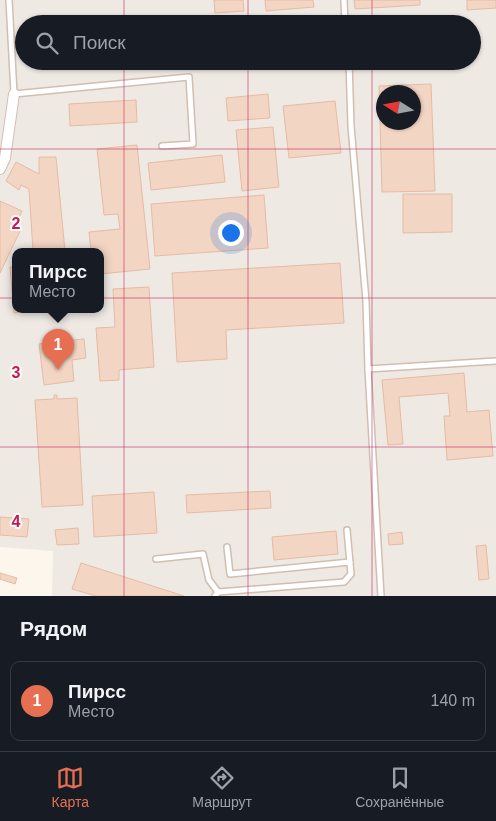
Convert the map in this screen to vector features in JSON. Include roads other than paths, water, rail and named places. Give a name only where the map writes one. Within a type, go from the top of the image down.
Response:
[{"type":"street","points":[[0,169],[5,158],[14,94]]},
{"type":"lane","points":[[9,0],[14,94],[189,77],[193,144],[162,146]]},
{"type":"lane","points":[[344,0],[345,15]]},
{"type":"lane","points":[[349,70],[351,126],[366,301],[381,596]]},
{"type":"lane","points":[[368,369],[496,361]]},
{"type":"lane","points":[[156,559],[203,554],[209,580],[216,594],[344,582],[351,574],[347,530]]},
{"type":"lane","points":[[227,547],[230,574],[350,562]]},
{"type":"place","name":"Пирсс","points":[[58,370]]}]
